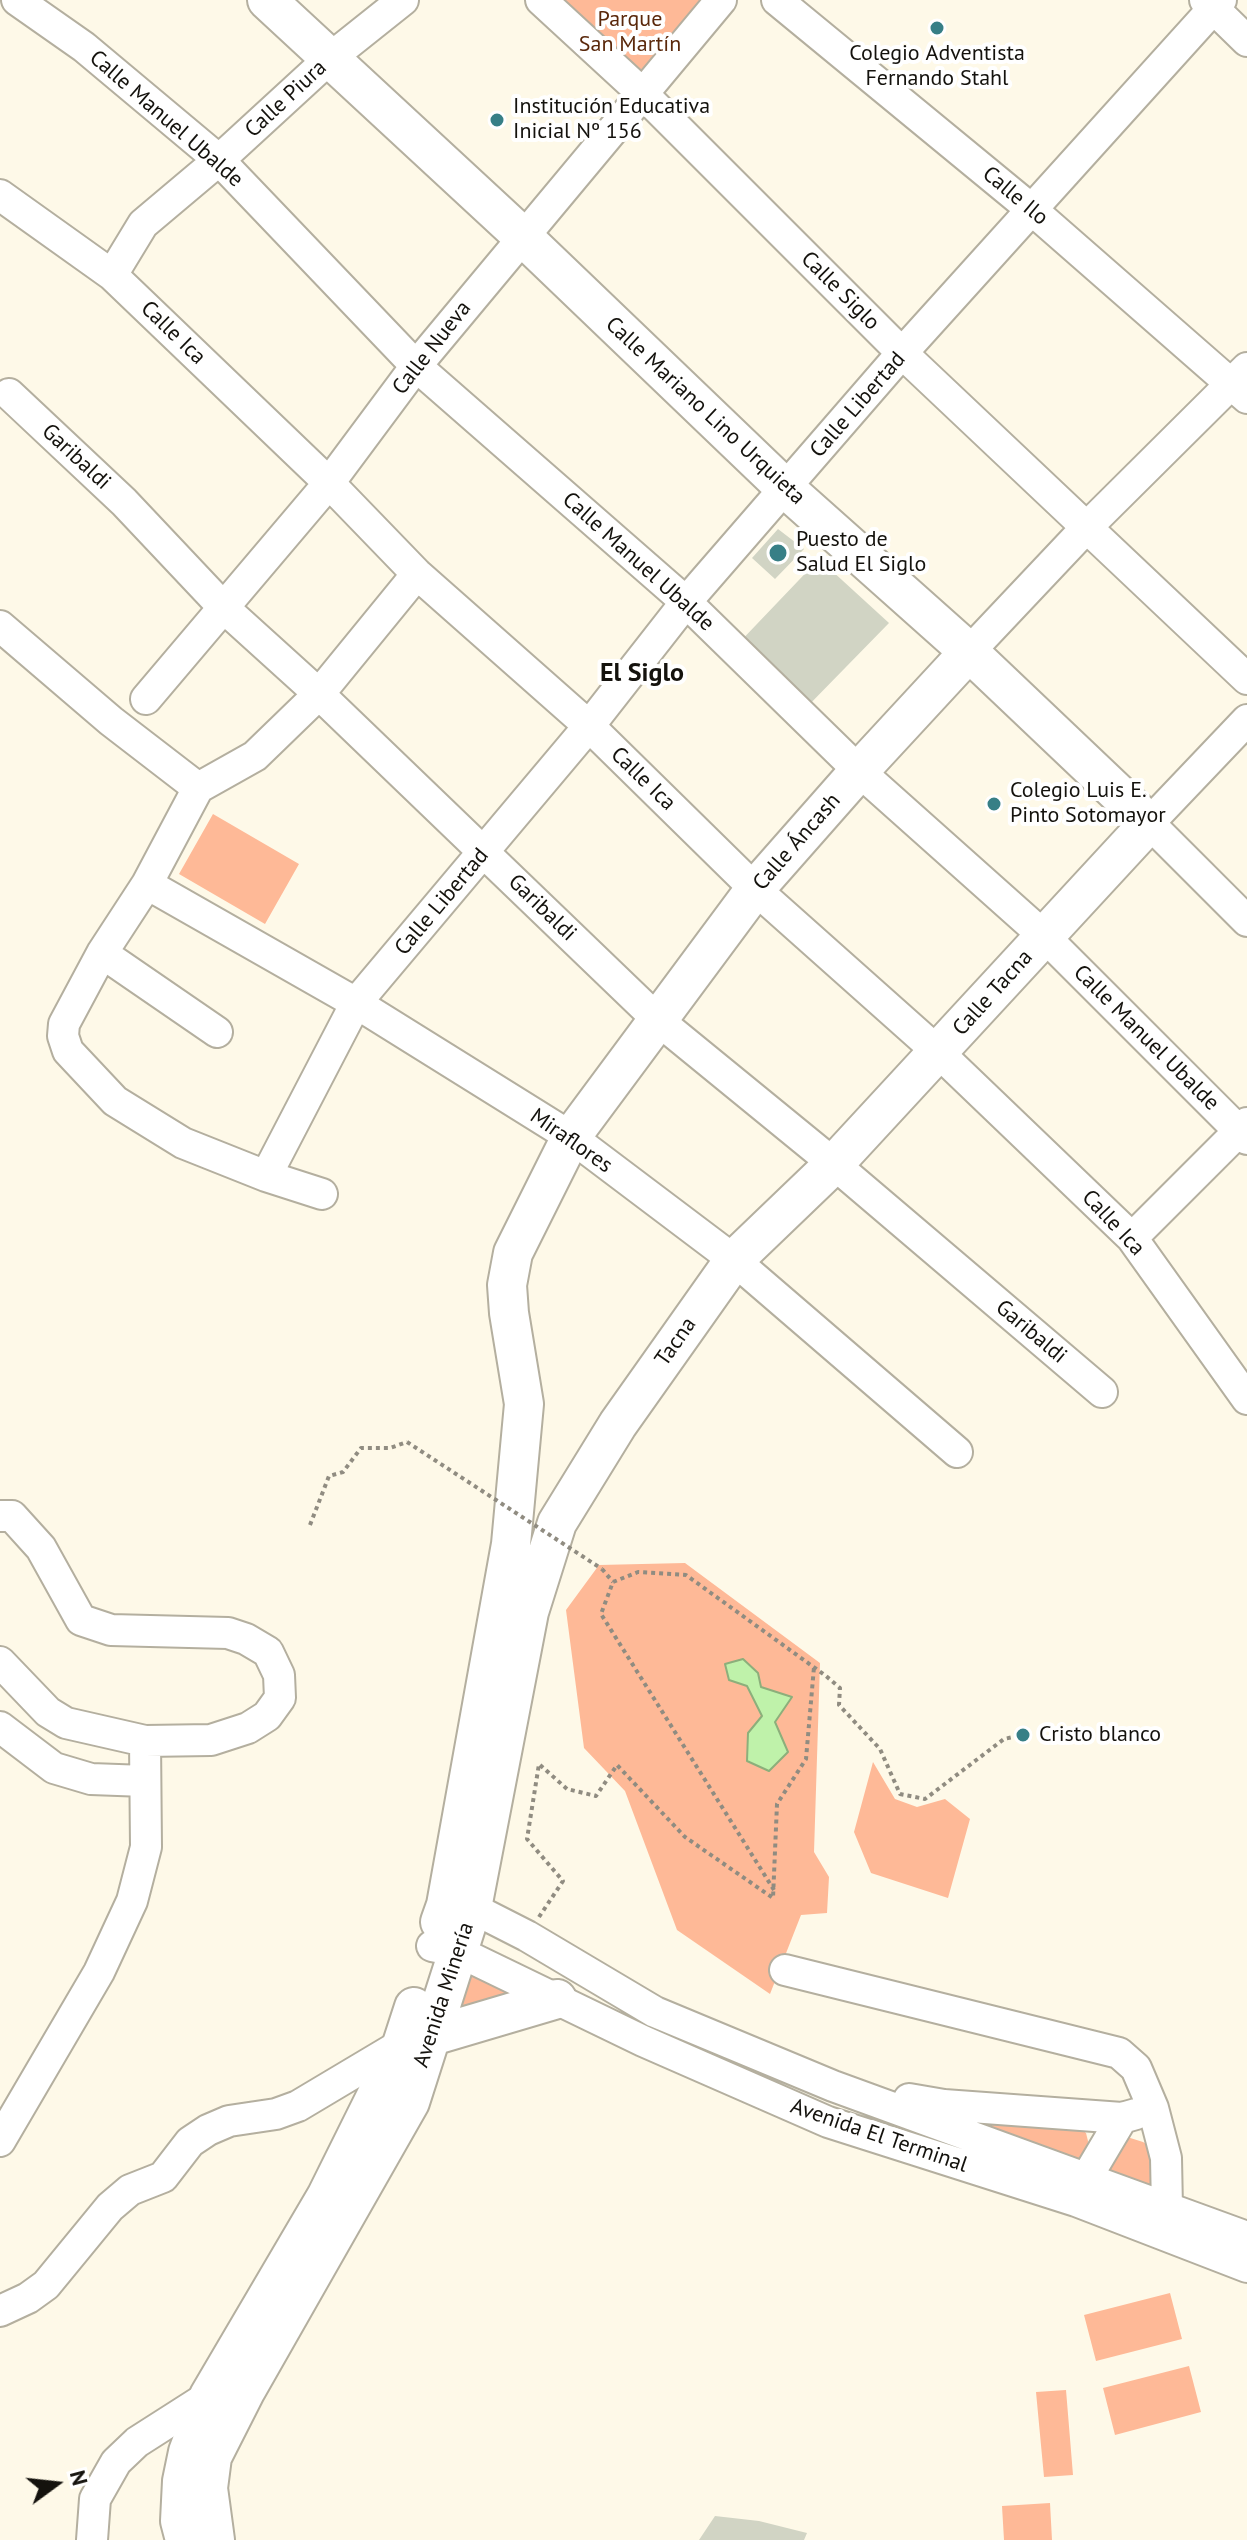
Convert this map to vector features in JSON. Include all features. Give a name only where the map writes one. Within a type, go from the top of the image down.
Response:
[{"type":"main road","name":"Calle Mariano Lino Urquieta","points":[[267,0],[522,236],[786,489],[969,652],[1149,823]]},
{"type":"main road","name":"Calle Áncash","points":[[524,1404],[507,1285],[513,1253],[571,1137],[755,889],[969,652]]},
{"type":"main road","name":"Calle Tacna","points":[[734,1260],[834,1164],[1149,823]]},
{"type":"main road","name":"Tacna","points":[[618,1424],[734,1260]]},
{"type":"main road","name":"Avenida Minería","points":[[459,1906],[511,1544],[524,1404]]},
{"type":"main road","name":"Avenida Minería","points":[[215,2540],[208,2488],[212,2457],[246,2390],[410,2102],[417,2040],[459,1906],[529,1612],[557,1523],[618,1424]]},
{"type":"main road","points":[[417,2040],[557,1999]]},
{"type":"main road","name":"Avenida Minería","points":[[185,2540],[180,2521],[182,2481],[188,2452],[209,2396],[417,2040]]},
{"type":"street","name":"Calle Manuel Ubalde","points":[[17,0],[84,47],[219,160],[416,366],[686,602],[859,771],[1044,936],[1244,1131]]},
{"type":"street","name":"Calle Piura","points":[[112,275],[143,224],[219,160],[329,59],[403,0]]},
{"type":"street","name":"Calle Siglo","points":[[541,0],[642,93],[902,353],[1247,679]]},
{"type":"street","name":"Calle Nueva","points":[[146,699],[329,483],[416,366],[721,0]]},
{"type":"street","name":"Calle Ilo","points":[[777,0],[1242,383]]},
{"type":"street","name":"Calle Libertad","points":[[266,1176],[356,1003],[589,726],[686,602],[1213,3]]},
{"type":"street","points":[[1213,3],[1247,41]]},
{"type":"street","name":"Calle Ica","points":[[0,195],[112,275],[329,483],[417,574],[589,726],[755,889],[938,1052],[1132,1238],[1247,1399]]},
{"type":"street","name":"Calle Áncash","points":[[969,652],[1087,527],[1242,383]]},
{"type":"street","name":"Garibaldi","points":[[9,394],[124,502],[224,608],[319,694],[659,1021],[834,1164],[1102,1392]]},
{"type":"street","points":[[322,1194],[183,1143],[115,1101],[68,1051],[63,1036],[64,1024],[102,953],[147,884],[198,788],[255,756],[319,694],[417,574]]},
{"type":"street","points":[[2,632],[198,788]]},
{"type":"street","name":"Calle Tacna","points":[[1149,823],[1247,720]]},
{"type":"street","name":"Calle Mariano Lino Urquieta","points":[[1149,823],[1247,921]]},
{"type":"street","name":"Miraflores","points":[[147,884],[356,1003],[571,1137],[734,1260],[957,1452]]},
{"type":"street","points":[[102,953],[217,1032]]},
{"type":"street","points":[[1132,1238],[1244,1131]]},
{"type":"street","points":[[0,1516],[12,1516],[41,1548],[81,1620],[111,1630],[228,1633],[246,1639],[268,1652],[279,1675],[280,1698],[267,1716],[248,1728],[211,1740],[145,1741],[66,1723],[48,1712],[0,1662]]},
{"type":"street","points":[[0,1727],[54,1768],[91,1779],[145,1781]]},
{"type":"street","points":[[0,2141],[99,1972],[132,1901],[146,1847],[145,1741]]},
{"type":"street","name":"Avenida El Terminal","points":[[459,1906],[527,1936],[655,2012],[1161,2221],[1247,2267]]},
{"type":"street","name":"Avenida El Terminal","points":[[444,1948],[643,2041],[828,2122],[1081,2189]]},
{"type":"street","points":[[785,1970],[1119,2053],[1136,2068],[1153,2108],[1166,2158],[1161,2221]]},
{"type":"street","points":[[643,2041],[655,2012]]},
{"type":"street","points":[[0,2311],[28,2298],[46,2285],[110,2207],[130,2190],[163,2177],[190,2142],[208,2130],[229,2121],[276,2114],[298,2106],[417,2040]]},
{"type":"street","points":[[833,2086],[944,2105],[1122,2118],[1153,2108]]},
{"type":"street","points":[[1081,2189],[1122,2118]]},
{"type":"street","name":"Avenida El Terminal","points":[[1161,2221],[1247,2237]]},
{"type":"street","points":[[92,2540],[95,2499],[116,2462],[137,2442],[209,2396]]},
{"type":"path","points":[[310,1525],[329,1476],[343,1472],[361,1448],[390,1448],[407,1442],[602,1569],[613,1582]]},
{"type":"path","points":[[774,1890],[601,1614],[613,1582],[638,1572],[686,1575],[814,1667],[840,1688],[839,1705],[880,1749],[900,1794],[925,1799],[1004,1739],[1023,1735]]},
{"type":"path","points":[[527,1936],[563,1881],[527,1839],[539,1764],[567,1789],[596,1796],[617,1765],[685,1837],[773,1898],[777,1804],[806,1759],[814,1667]]},
{"type":"green space","name":"Parque San Martín","points":[[547,0],[700,0],[633,80]]},
{"type":"green space","points":[[213,814],[299,864],[265,924],[179,874]]},
{"type":"green space","points":[[685,1563],[820,1663],[814,1852],[829,1877],[827,1913],[801,1915],[770,1994],[677,1930],[625,1791],[584,1748],[566,1610],[599,1565]]},
{"type":"green space","points":[[873,1762],[895,1799],[917,1807],[945,1799],[970,1819],[948,1898],[871,1873],[854,1832]]},
{"type":"green space","points":[[463,1965],[517,1999],[446,2022]]},
{"type":"green space","points":[[950,2115],[1079,2127],[1086,2133],[1087,2155],[1082,2161]]},
{"type":"green space","points":[[1124,2136],[1151,2147],[1154,2183],[1151,2187],[1107,2173],[1108,2160]]},
{"type":"green space","points":[[1170,2293],[1182,2339],[1096,2361],[1084,2315]]},
{"type":"green space","points":[[1189,2366],[1201,2412],[1115,2435],[1103,2388]]},
{"type":"green space","points":[[1066,2390],[1073,2475],[1044,2477],[1036,2392]]},
{"type":"green space","points":[[1050,2503],[1052,2540],[1004,2540],[1002,2506]]},
{"type":"shaded area","points":[[743,1659],[758,1673],[761,1687],[792,1697],[775,1722],[788,1752],[769,1771],[747,1761],[748,1733],[762,1716],[747,1686],[729,1680],[725,1664]]},
{"type":"building","name":"Puesto de Salud El Siglo","points":[[778,529],[804,549],[775,579],[752,558]]},
{"type":"building","points":[[819,559],[889,623],[802,712],[735,647]]},
{"type":"building","points":[[715,2516],[759,2521],[807,2533],[804,2540],[699,2540]]},
{"type":"place","name":"Colegio Adventista Fernando Stahl","points":[[937,28]]},
{"type":"place","name":"Institución Educativa Inicial Nº 156","points":[[497,120]]},
{"type":"place","name":"Puesto de Salud El Siglo","points":[[778,553]]},
{"type":"place","name":"Colegio Luis E. Pinto Sotomayor","points":[[994,804]]},
{"type":"place","name":"Cristo blanco","points":[[1023,1735]]},
{"type":"district","name":"El Siglo","points":[[642,674]]}]
